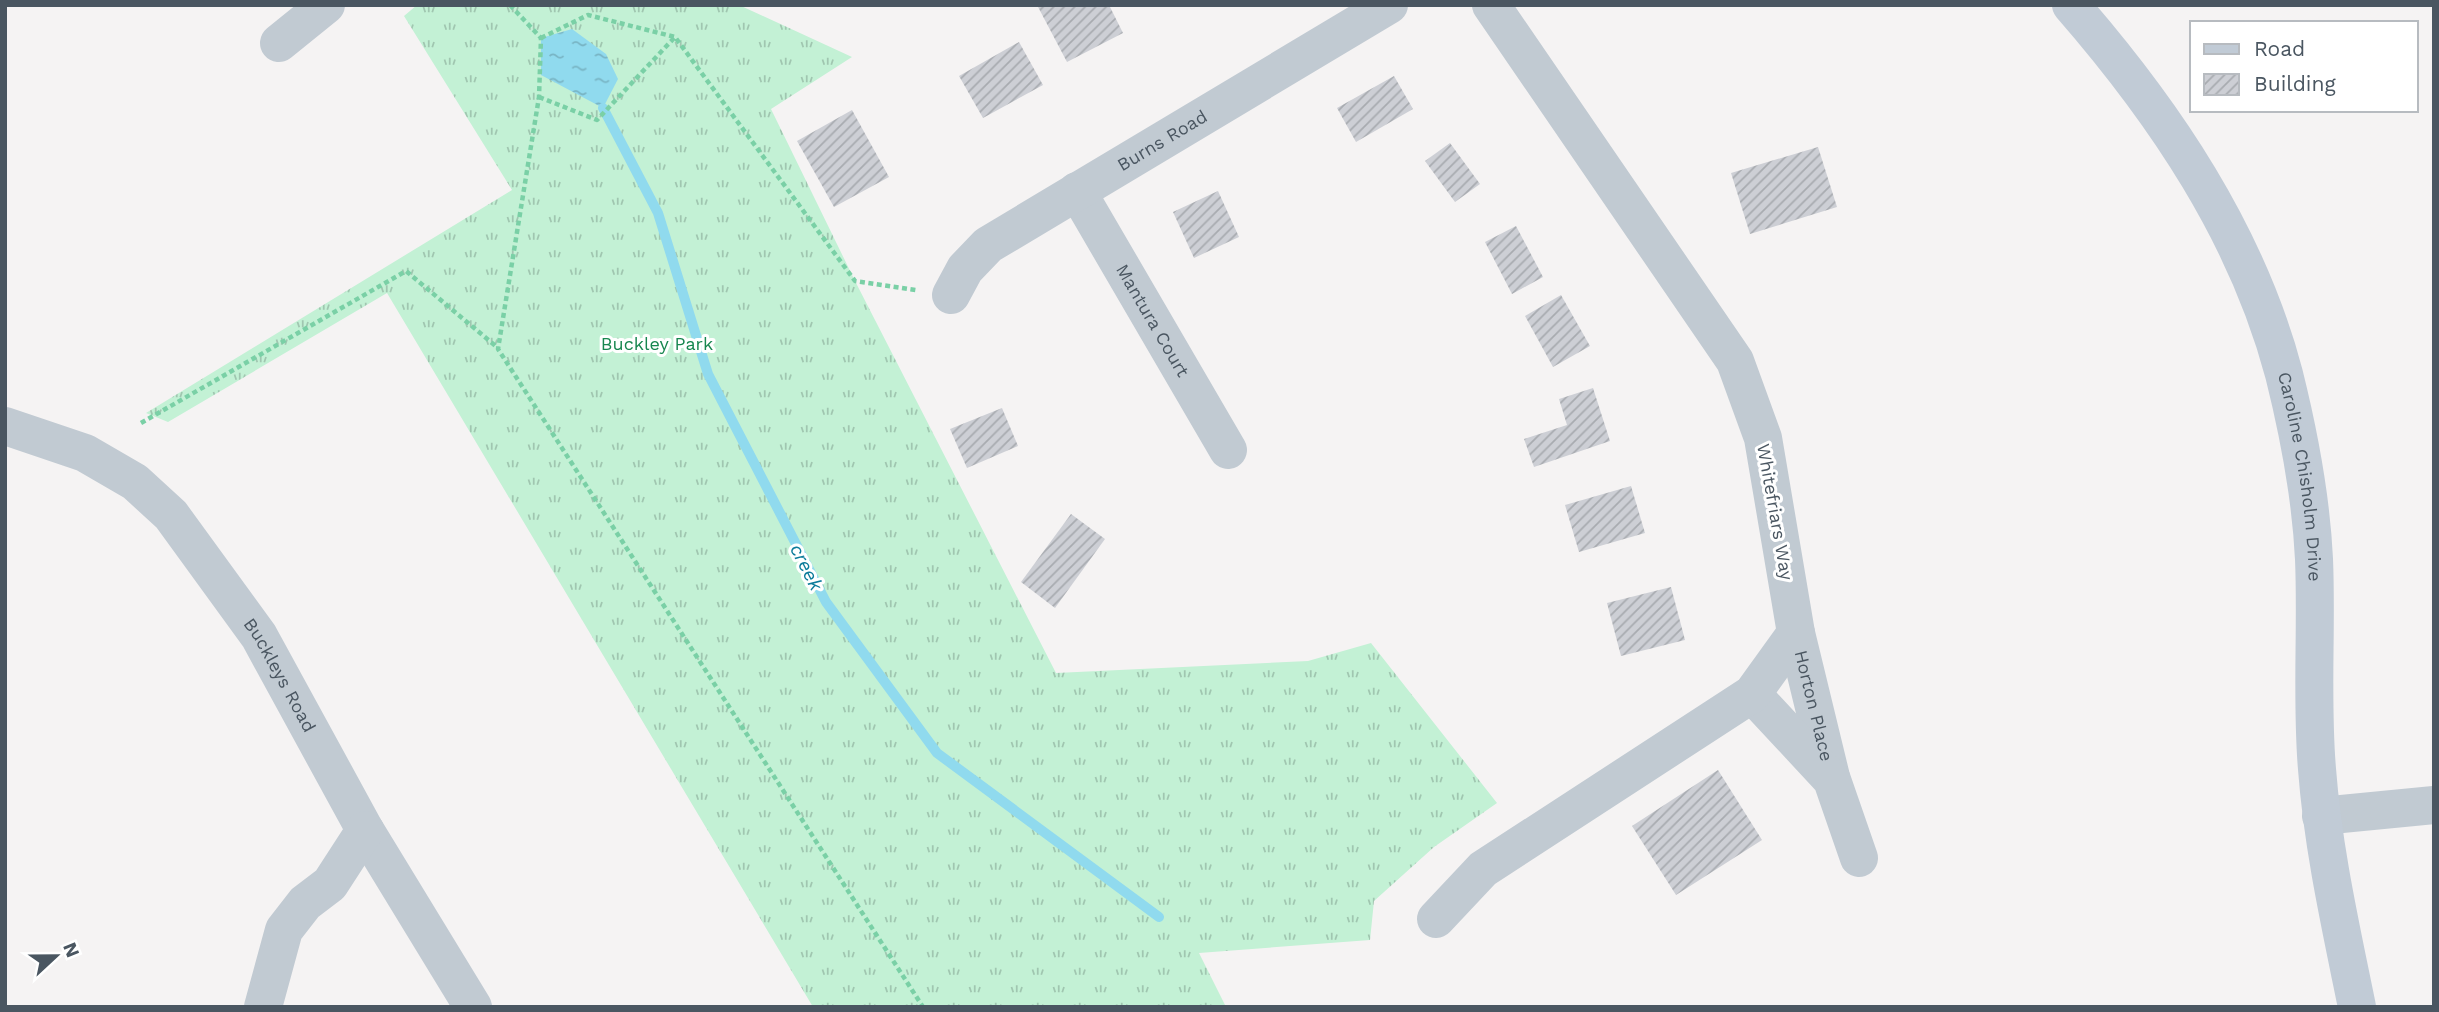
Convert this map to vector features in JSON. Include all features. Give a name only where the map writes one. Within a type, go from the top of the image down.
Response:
[{"type":"main road","name":"Caroline Chisholm Drive","points":[[2071,5],[2119,60],[2177,142],[2230,231],[2269,325],[2295,424],[2314,558],[2316,766],[2322,816],[2357,1007]]},
{"type":"street","points":[[279,43],[326,5]]},
{"type":"street","name":"Burns Road","points":[[951,295],[965,269],[988,245],[1390,5]]},
{"type":"street","name":"Whitefriars Way","points":[[1491,5],[1735,361],[1763,438],[1796,633]]},
{"type":"street","name":"Mantura Court","points":[[1077,191],[1228,450]]},
{"type":"street","name":"Buckleys Road","points":[[5,426],[85,453],[135,482],[171,515],[259,636],[365,830],[473,1007]]},
{"type":"street","points":[[1436,919],[1483,869],[1752,694],[1796,633]]},
{"type":"street","name":"Horton Place","points":[[1796,633],[1832,780],[1859,858]]},
{"type":"street","name":"Horton Place","points":[[1752,694],[1832,780]]},
{"type":"street","points":[[2322,816],[2434,804]]},
{"type":"street","points":[[262,1007],[284,930],[305,902],[330,884],[365,830]]},
{"type":"street","points":[[330,884],[393,874]]},
{"type":"path","points":[[498,349],[539,97],[541,38],[510,5]]},
{"type":"path","points":[[541,38],[588,15],[675,37],[855,281],[951,295]]},
{"type":"path","points":[[539,97],[597,120],[675,37]]},
{"type":"path","points":[[141,423],[406,271],[498,349],[923,1007]]},
{"type":"green space","name":"Buckley Park","points":[[417,5],[739,5],[852,57],[771,109],[855,281],[1056,673],[1308,661],[1371,643],[1497,803],[1434,847],[1374,901],[1370,940],[1199,953],[1226,1007],[813,1007],[387,293],[168,422],[146,413],[512,190],[404,16]]},
{"type":"water","points":[[572,29],[606,54],[618,79],[603,108],[541,75],[541,38]]},
{"type":"building","points":[[1037,5],[1109,5],[1123,33],[1067,62]]},
{"type":"building","points":[[1019,42],[1043,85],[983,118],[959,76]]},
{"type":"building","points":[[1394,76],[1413,109],[1356,142],[1337,108]]},
{"type":"building","points":[[852,110],[889,177],[834,207],[797,141]]},
{"type":"building","points":[[1450,143],[1480,184],[1455,202],[1425,161]]},
{"type":"building","points":[[1818,147],[1837,207],[1750,234],[1731,173]]},
{"type":"building","points":[[1218,191],[1239,237],[1194,258],[1173,212]]},
{"type":"building","points":[[1516,226],[1543,277],[1512,294],[1485,242]]},
{"type":"building","points":[[1561,295],[1590,346],[1553,367],[1525,316]]},
{"type":"building","points":[[1593,388],[1610,441],[1534,467],[1524,439],[1567,425],[1559,399]]},
{"type":"building","points":[[1002,408],[1018,446],[967,468],[950,429]]},
{"type":"building","points":[[1631,486],[1645,533],[1579,552],[1565,505]]},
{"type":"building","points":[[1071,514],[1105,539],[1055,608],[1021,582]]},
{"type":"building","points":[[1671,587],[1685,640],[1621,656],[1607,603]]},
{"type":"building","points":[[1718,770],[1762,840],[1676,895],[1632,826]]},
{"type":"waterway","name":"creek","points":[[603,108],[658,213],[708,374],[826,602],[937,753],[1159,917]]}]
